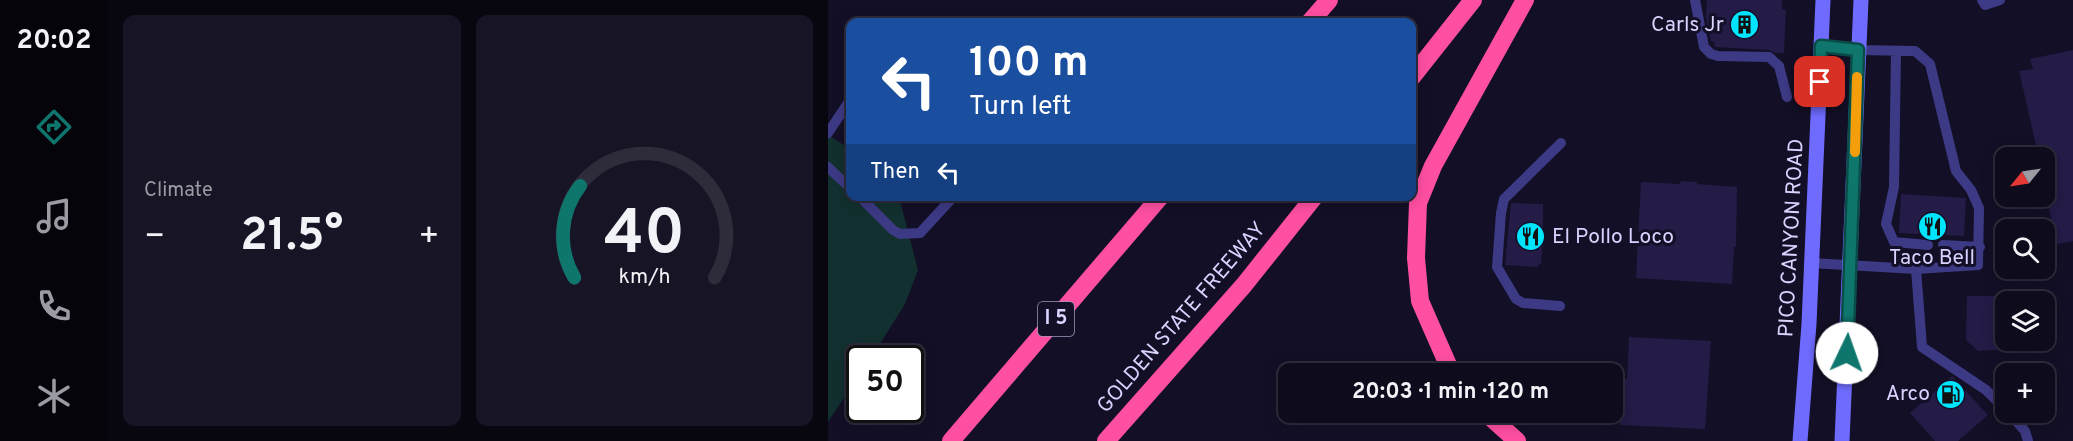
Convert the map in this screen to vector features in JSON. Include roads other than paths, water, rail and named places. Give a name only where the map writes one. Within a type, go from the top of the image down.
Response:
[{"type":"highway","points":[[1313,18],[1329,0]]},
{"type":"highway","points":[[1416,71],[1473,0]]},
{"type":"highway","points":[[1447,363],[1420,301],[1416,258],[1418,203],[1433,166],[1525,0]]},
{"type":"highway","name":"I 5","points":[[951,441],[1157,201]]},
{"type":"highway","name":"GOLDEN STATE FREEWAY","points":[[1106,441],[1244,285],[1311,201]]},
{"type":"highway","points":[[1497,423],[1517,441]]},
{"type":"main road","name":"PICO CANYON ROAD","points":[[1800,441],[1807,365],[1823,0]]},
{"type":"main road","points":[[1842,441],[1861,0]]},
{"type":"lane","points":[[1695,0],[1704,47],[1711,54],[1718,56],[1769,57],[1779,66],[1787,97]]},
{"type":"lane","points":[[1982,0],[1985,5],[2000,0]]},
{"type":"lane","points":[[1811,263],[1916,269],[1978,266],[1980,247],[1979,208],[1971,190],[1956,171],[1930,64],[1915,51],[1858,50],[1821,46]]},
{"type":"lane","points":[[1896,51],[1894,187],[1886,224],[1894,242],[1928,245]]},
{"type":"lane","points":[[828,134],[846,106]]},
{"type":"lane","points":[[1560,306],[1523,303],[1516,299],[1497,267],[1504,199],[1561,143]]},
{"type":"lane","points":[[828,167],[846,185]]},
{"type":"lane","points":[[864,201],[900,234],[920,233],[949,201]]},
{"type":"lane","points":[[1943,245],[1980,247]]},
{"type":"lane","points":[[1916,269],[1922,347],[1986,390],[1995,399]]},
{"type":"lane","points":[[2018,423],[2025,431],[2028,441]]},
{"type":"place","name":"Carls Jr","points":[[1745,25]]},
{"type":"place","name":"Taco Bell","points":[[1932,227]]},
{"type":"place","name":"El Pollo Loco","points":[[1531,237]]},
{"type":"place","name":"Arco","points":[[1951,394]]}]
